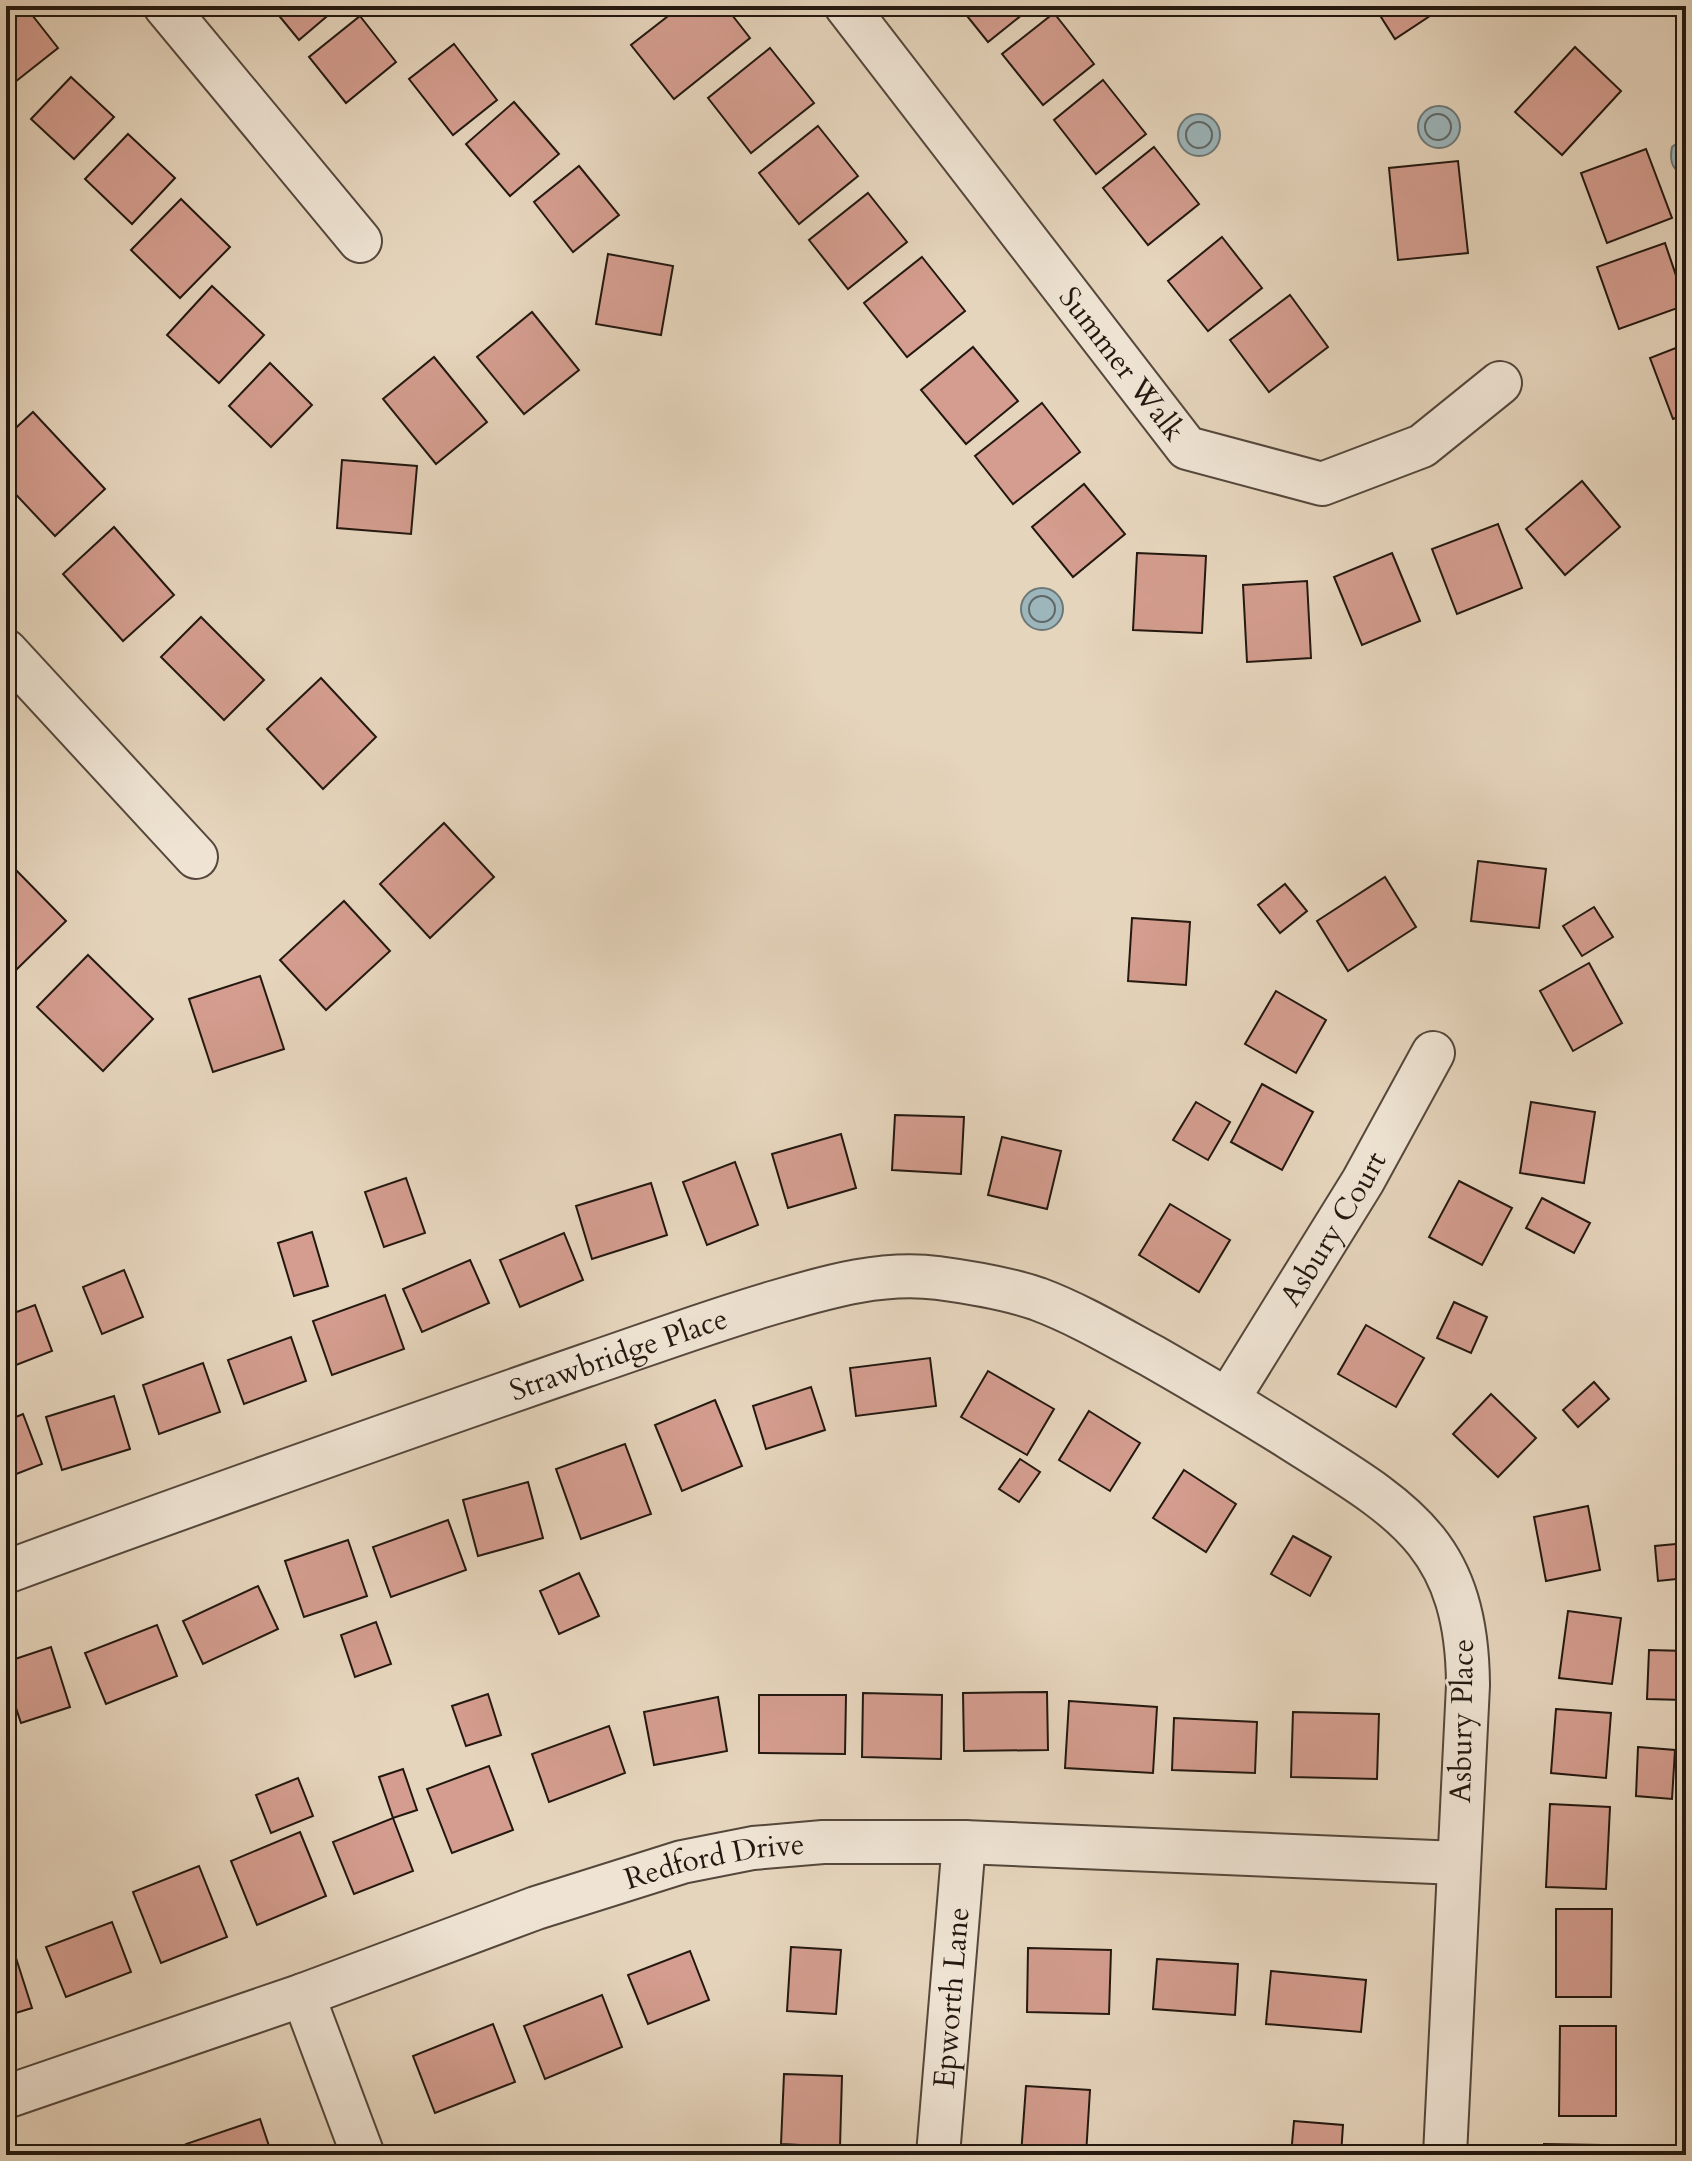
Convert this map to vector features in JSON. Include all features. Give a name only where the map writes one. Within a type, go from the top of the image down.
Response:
[{"type":"street","points":[[165,6],[360,241]]},
{"type":"street","name":"Summer Walk","points":[[846,6],[1187,448],[1322,484],[1422,446],[1500,383]]},
{"type":"street","points":[[6,651],[196,857]]},
{"type":"street","name":"Asbury Court","points":[[1228,1399],[1363,1181],[1433,1053]]},
{"type":"street","name":"Strawbridge Place","points":[[6,1572],[305,1463],[735,1314],[835,1285],[884,1277],[935,1277],[1033,1297],[1079,1316],[1228,1399]]},
{"type":"street","name":"Asbury Place","points":[[1228,1399],[1389,1502],[1420,1532],[1445,1567],[1461,1607],[1468,1653],[1468,1703],[1445,2155]]},
{"type":"street","name":"Redford Drive","points":[[6,2097],[303,1995],[536,1908],[682,1862],[753,1848],[809,1843],[964,1842],[1458,1863]]},
{"type":"street","name":"Epworth Lane","points":[[938,2155],[964,1842]]},
{"type":"street","points":[[303,1995],[363,2155]]},
{"type":"water","points":[[1439,106],[1454,112],[1460,127],[1454,142],[1439,148],[1424,142],[1418,127],[1424,112]]},
{"type":"water","points":[[1199,114],[1214,120],[1220,135],[1214,150],[1199,156],[1184,150],[1178,135],[1184,120]]},
{"type":"water","points":[[1686,136],[1686,176],[1675,168],[1671,157],[1672,147]]},
{"type":"water","points":[[1042,588],[1057,594],[1063,609],[1057,624],[1042,630],[1027,624],[1021,609],[1027,594]]},
{"type":"building","points":[[6,6],[25,6],[58,48],[10,86],[6,82]]},
{"type":"building","points":[[271,6],[339,6],[299,40]]},
{"type":"building","points":[[681,6],[725,6],[750,38],[674,99],[631,45]]},
{"type":"building","points":[[959,6],[1033,6],[988,42]]},
{"type":"building","points":[[1374,6],[1445,6],[1395,39]]},
{"type":"building","points":[[1054,13],[1094,64],[1043,105],[1002,54]]},
{"type":"building","points":[[360,16],[396,62],[346,103],[309,57]]},
{"type":"building","points":[[454,44],[497,100],[453,135],[409,79]]},
{"type":"building","points":[[1575,47],[1621,91],[1562,155],[1515,112]]},
{"type":"building","points":[[770,48],[814,103],[751,153],[708,98]]},
{"type":"building","points":[[71,77],[114,117],[74,159],[31,119]]},
{"type":"building","points":[[1103,80],[1146,134],[1096,174],[1054,120]]},
{"type":"building","points":[[514,102],[559,154],[510,196],[466,144]]},
{"type":"building","points":[[818,126],[858,176],[799,224],[759,173]]},
{"type":"building","points":[[128,134],[175,178],[132,224],[85,179]]},
{"type":"building","points":[[1154,147],[1199,204],[1148,245],[1103,188]]},
{"type":"building","points":[[1646,149],[1672,218],[1607,243],[1581,173]]},
{"type":"building","points":[[1458,161],[1468,253],[1398,260],[1389,168]]},
{"type":"building","points":[[579,166],[619,215],[573,252],[534,202]]},
{"type":"building","points":[[868,193],[907,242],[848,289],[809,240]]},
{"type":"building","points":[[181,199],[230,247],[180,298],[131,250]]},
{"type":"building","points":[[1222,237],[1262,288],[1208,331],[1168,281]]},
{"type":"building","points":[[1665,243],[1686,305],[1619,329],[1597,267]]},
{"type":"building","points":[[608,254],[673,266],[661,335],[596,324]]},
{"type":"building","points":[[922,257],[965,311],[907,357],[864,303]]},
{"type":"building","points":[[212,286],[264,335],[219,383],[167,335]]},
{"type":"building","points":[[1290,295],[1328,347],[1269,392],[1230,340]]},
{"type":"building","points":[[532,312],[579,370],[524,414],[477,357]]},
{"type":"building","points":[[1686,344],[1686,414],[1673,419],[1650,358]]},
{"type":"building","points":[[973,347],[1018,401],[966,444],[921,390]]},
{"type":"building","points":[[434,357],[487,422],[436,464],[383,399]]},
{"type":"building","points":[[270,363],[312,405],[271,447],[229,406]]},
{"type":"building","points":[[1042,403],[1080,452],[1013,504],[975,456]]},
{"type":"building","points":[[33,412],[105,489],[55,536],[6,484],[6,437]]},
{"type":"building","points":[[342,460],[417,466],[411,534],[337,528]]},
{"type":"building","points":[[1582,481],[1620,527],[1565,575],[1526,529]]},
{"type":"building","points":[[1084,484],[1125,534],[1073,577],[1032,527]]},
{"type":"building","points":[[1498,524],[1522,588],[1457,614],[1432,549]]},
{"type":"building","points":[[114,527],[174,595],[123,641],[63,574]]},
{"type":"building","points":[[1137,553],[1206,556],[1202,633],[1133,630]]},
{"type":"building","points":[[1392,553],[1420,621],[1362,645],[1334,577]]},
{"type":"building","points":[[1307,581],[1311,658],[1247,662],[1243,585]]},
{"type":"building","points":[[201,617],[264,680],[224,720],[161,657]]},
{"type":"building","points":[[321,678],[376,737],[323,789],[267,729]]},
{"type":"building","points":[[444,823],[494,877],[430,938],[380,884]]},
{"type":"building","points":[[1478,861],[1546,869],[1539,928],[1471,921]]},
{"type":"building","points":[[14,868],[66,921],[16,970],[6,959],[6,875]]},
{"type":"building","points":[[1385,877],[1416,927],[1348,971],[1317,921]]},
{"type":"building","points":[[1285,884],[1307,911],[1280,933],[1258,905]]},
{"type":"building","points":[[344,901],[390,951],[326,1010],[280,960]]},
{"type":"building","points":[[1594,907],[1613,937],[1582,956],[1563,926]]},
{"type":"building","points":[[1132,918],[1190,922],[1186,985],[1128,981]]},
{"type":"building","points":[[88,955],[153,1019],[103,1071],[37,1007]]},
{"type":"building","points":[[1589,963],[1622,1023],[1573,1051],[1540,991]]},
{"type":"building","points":[[260,976],[284,1049],[213,1072],[189,999]]},
{"type":"building","points":[[1276,991],[1326,1020],[1296,1073],[1245,1044]]},
{"type":"building","points":[[1262,1084],[1313,1112],[1282,1170],[1231,1142]]},
{"type":"building","points":[[1196,1102],[1230,1122],[1208,1160],[1173,1140]]},
{"type":"building","points":[[1531,1102],[1595,1112],[1584,1183],[1520,1173]]},
{"type":"building","points":[[895,1115],[964,1117],[961,1174],[892,1170]]},
{"type":"building","points":[[841,1134],[856,1188],[788,1208],[772,1154]]},
{"type":"building","points":[[1002,1137],[1061,1151],[1047,1209],[988,1195]]},
{"type":"building","points":[[735,1162],[758,1225],[707,1245],[683,1182]]},
{"type":"building","points":[[406,1178],[425,1233],[384,1247],[365,1192]]},
{"type":"building","points":[[1459,1181],[1512,1208],[1482,1265],[1429,1237]]},
{"type":"building","points":[[651,1183],[667,1235],[592,1259],[576,1206]]},
{"type":"building","points":[[1542,1198],[1590,1223],[1574,1253],[1526,1228]]},
{"type":"building","points":[[1170,1204],[1230,1240],[1199,1292],[1139,1255]]},
{"type":"building","points":[[312,1232],[328,1286],[294,1296],[278,1243]]},
{"type":"building","points":[[564,1233],[583,1280],[520,1307],[500,1260]]},
{"type":"building","points":[[470,1260],[489,1303],[422,1332],[403,1289]]},
{"type":"building","points":[[124,1270],[143,1317],[102,1334],[83,1287]]},
{"type":"building","points":[[385,1295],[404,1349],[332,1375],[313,1321]]},
{"type":"building","points":[[1454,1302],[1487,1317],[1471,1353],[1437,1338]]},
{"type":"building","points":[[35,1305],[52,1351],[11,1367],[6,1354],[6,1316]]},
{"type":"building","points":[[1366,1325],[1424,1358],[1396,1407],[1338,1374]]},
{"type":"building","points":[[291,1337],[306,1381],[244,1404],[228,1360]]},
{"type":"building","points":[[930,1358],[936,1406],[856,1416],[850,1368]]},
{"type":"building","points":[[203,1363],[220,1412],[159,1434],[143,1385]]},
{"type":"building","points":[[988,1371],[1054,1409],[1027,1455],[961,1417]]},
{"type":"building","points":[[1594,1382],[1609,1399],[1578,1427],[1563,1410]]},
{"type":"building","points":[[811,1387],[825,1430],[766,1449],[753,1406]]},
{"type":"building","points":[[1491,1394],[1536,1438],[1498,1477],[1453,1434]]},
{"type":"building","points":[[114,1396],[130,1449],[62,1470],[46,1417]]},
{"type":"building","points":[[715,1400],[742,1466],[682,1491],[655,1425]]},
{"type":"building","points":[[1089,1411],[1140,1443],[1110,1491],[1059,1460]]},
{"type":"building","points":[[23,1414],[42,1464],[6,1478],[6,1421]]},
{"type":"building","points":[[625,1444],[651,1514],[581,1539],[556,1469]]},
{"type":"building","points":[[1020,1459],[1040,1472],[1019,1502],[999,1489]]},
{"type":"building","points":[[1184,1470],[1236,1504],[1206,1552],[1153,1518]]},
{"type":"building","points":[[528,1482],[543,1538],[478,1556],[463,1500]]},
{"type":"building","points":[[1588,1506],[1600,1570],[1546,1581],[1534,1517]]},
{"type":"building","points":[[448,1520],[466,1570],[391,1597],[373,1547]]},
{"type":"building","points":[[1293,1536],[1331,1557],[1310,1596],[1271,1574]]},
{"type":"building","points":[[348,1540],[367,1596],[304,1617],[285,1561]]},
{"type":"building","points":[[1686,1543],[1686,1578],[1658,1581],[1655,1546]]},
{"type":"building","points":[[579,1573],[599,1616],[559,1634],[540,1591]]},
{"type":"building","points":[[258,1586],[278,1629],[203,1664],[183,1621]]},
{"type":"building","points":[[1568,1611],[1621,1618],[1612,1684],[1559,1678]]},
{"type":"building","points":[[376,1622],[391,1664],[355,1677],[341,1635]]},
{"type":"building","points":[[157,1625],[177,1676],[106,1704],[85,1653]]},
{"type":"building","points":[[51,1647],[70,1707],[21,1723],[6,1678],[6,1662]]},
{"type":"building","points":[[1649,1650],[1686,1651],[1684,1700],[1647,1699]]},
{"type":"building","points":[[1047,1692],[1048,1750],[964,1751],[963,1693]]},
{"type":"building","points":[[863,1693],[942,1695],[941,1759],[862,1757]]},
{"type":"building","points":[[488,1694],[501,1735],[466,1746],[452,1706]]},
{"type":"building","points":[[759,1695],[846,1695],[845,1754],[759,1753]]},
{"type":"building","points":[[718,1697],[727,1751],[654,1765],[644,1712]]},
{"type":"building","points":[[1069,1701],[1157,1707],[1153,1773],[1065,1768]]},
{"type":"building","points":[[1556,1709],[1611,1713],[1606,1778],[1551,1773]]},
{"type":"building","points":[[1293,1712],[1379,1714],[1377,1779],[1291,1777]]},
{"type":"building","points":[[1174,1718],[1257,1722],[1255,1773],[1172,1770]]},
{"type":"building","points":[[609,1726],[625,1773],[549,1802],[532,1754]]},
{"type":"building","points":[[1638,1747],[1675,1750],[1672,1799],[1636,1796]]},
{"type":"building","points":[[489,1766],[513,1830],[452,1853],[427,1789]]},
{"type":"building","points":[[403,1769],[417,1810],[393,1818],[379,1777]]},
{"type":"building","points":[[298,1778],[313,1816],[271,1833],[256,1795]]},
{"type":"building","points":[[1550,1804],[1610,1807],[1606,1889],[1546,1887]]},
{"type":"building","points":[[393,1818],[413,1871],[354,1894],[333,1842]]},
{"type":"building","points":[[300,1832],[326,1896],[257,1925],[231,1861]]},
{"type":"building","points":[[199,1866],[227,1937],[161,1963],[133,1892]]},
{"type":"building","points":[[1556,1909],[1612,1909],[1611,1997],[1556,1997]]},
{"type":"building","points":[[112,1922],[131,1972],[66,1997],[46,1947]]},
{"type":"building","points":[[791,1947],[841,1950],[836,2014],[787,2011]]},
{"type":"building","points":[[1028,1948],[1111,1950],[1109,2014],[1027,2012]]},
{"type":"building","points":[[690,1951],[709,2000],[648,2024],[628,1975]]},
{"type":"building","points":[[16,1958],[32,2008],[6,2016],[6,1961]]},
{"type":"building","points":[[1157,1959],[1238,1964],[1235,2015],[1153,2009]]},
{"type":"building","points":[[1271,1971],[1366,1980],[1361,2032],[1266,2024]]},
{"type":"building","points":[[602,1995],[622,2047],[545,2079],[524,2026]]},
{"type":"building","points":[[493,2024],[515,2082],[435,2113],[413,2056]]},
{"type":"building","points":[[1560,2026],[1616,2026],[1616,2116],[1559,2116]]},
{"type":"building","points":[[784,2074],[842,2076],[840,2147],[781,2144]]},
{"type":"building","points":[[1026,2086],[1090,2090],[1086,2155],[1021,2155]]},
{"type":"building","points":[[260,2119],[272,2155],[190,2155],[186,2144]]},
{"type":"building","points":[[1294,2121],[1343,2125],[1341,2155],[1291,2155]]},
{"type":"building","points":[[1544,2144],[1602,2145],[1602,2155],[1544,2155]]},
{"type":"building","points":[[141,2146],[145,2155],[118,2155]]}]
